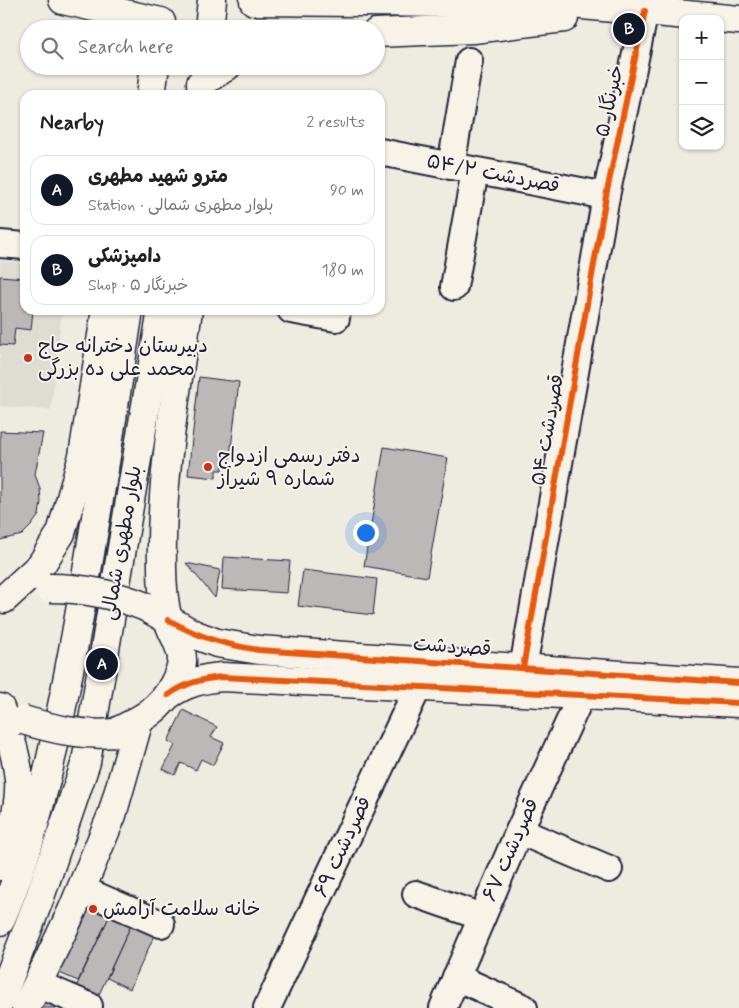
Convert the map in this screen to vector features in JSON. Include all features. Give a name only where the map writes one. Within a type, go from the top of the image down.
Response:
[{"type":"main road","points":[[63,0],[161,17]]},
{"type":"main road","points":[[254,1],[572,4],[739,20]]},
{"type":"main road","points":[[385,33],[473,29],[634,11]]},
{"type":"main road","points":[[152,90],[154,75]]},
{"type":"main road","points":[[2,600],[41,564],[61,534],[83,456],[105,315]]},
{"type":"main road","name":"بلوار مطهرى شمالى","points":[[0,920],[18,879],[54,754],[88,566],[128,315]]},
{"type":"main road","name":"بلوار مطهرى شمالى","points":[[0,1001],[40,897],[86,762],[161,315]]},
{"type":"main road","points":[[8,711],[52,729],[94,735],[114,733],[159,707],[168,695],[182,663],[178,642],[157,613],[162,568],[162,517],[166,471],[187,315]]},
{"type":"main road","name":"قصردشت","points":[[2,600],[17,592],[49,588],[77,588],[117,595],[217,643],[259,650],[739,683]]},
{"type":"main road","name":"قصردشت","points":[[168,695],[184,684],[203,678],[222,677],[419,685],[739,702]]},
{"type":"main road","points":[[0,866],[13,827],[19,781],[8,711]]},
{"type":"main road","points":[[26,1008],[81,889],[112,815],[139,720]]},
{"type":"street","name":"۵ خبرنگار","points":[[606,196],[634,11]]},
{"type":"street","points":[[454,287],[469,61]]},
{"type":"street","name":"۵۴/۲ قصردشت","points":[[385,153],[606,196]]},
{"type":"street","name":"۵۴ قصردشت","points":[[523,668],[606,196]]},
{"type":"street","points":[[0,244],[20,246]]},
{"type":"street","points":[[319,315],[336,318],[336,315]]},
{"type":"street","name":"۶۹ قصردشت","points":[[267,1008],[419,685]]},
{"type":"street","name":"۶۷ قصردشت","points":[[442,1008],[519,831],[582,694]]},
{"type":"street","points":[[519,831],[609,869]]},
{"type":"street","points":[[81,889],[161,924]]},
{"type":"street","points":[[416,894],[482,917]]},
{"type":"street","points":[[456,977],[524,1008]]},
{"type":"street","points":[[38,984],[89,1006]]},
{"type":"shaded area","name":"دبیرستان دخترانه حاج محمد علی ده بزرگی","points":[[0,261],[20,263],[20,315],[61,315],[51,410],[0,406]]},
{"type":"building","points":[[0,276],[20,278],[20,315],[32,315],[31,330],[15,328],[13,346],[0,345]]},
{"type":"building","points":[[199,377],[239,382],[229,465],[223,464],[222,470],[216,470],[216,478],[188,475]]},
{"type":"building","points":[[0,431],[43,433],[35,474],[40,489],[39,515],[22,535],[0,540]]},
{"type":"building","points":[[384,447],[448,458],[427,577],[364,566]]},
{"type":"building","points":[[224,557],[290,561],[287,593],[222,589]]},
{"type":"building","points":[[186,563],[220,570],[215,598]]},
{"type":"building","points":[[303,570],[377,579],[373,615],[298,606]]},
{"type":"building","points":[[183,710],[217,727],[211,737],[224,743],[213,765],[201,759],[196,770],[181,763],[175,775],[163,769],[175,745],[168,741]]},
{"type":"building","points":[[90,903],[111,913],[78,981],[57,972]]},
{"type":"building","points":[[111,913],[132,923],[96,1001],[74,991]]},
{"type":"building","points":[[132,923],[155,934],[130,989],[107,978]]},
{"type":"building","points":[[47,996],[72,1008],[41,1008]]},
{"type":"cycle path","points":[[523,668],[606,196],[645,11]]},
{"type":"cycle path","points":[[168,620],[212,640],[259,650],[739,683]]},
{"type":"cycle path","points":[[168,695],[194,682],[222,677],[739,703]]},
{"type":"place","name":"دامپزشکی","points":[[629,29]]},
{"type":"place","name":"دبیرستان دخترانه حاج محمد علی ده بزرگی","points":[[28,358]]},
{"type":"place","name":"دفتر رسمی ازدواج شماره ۹ شیراز","points":[[208,467]]},
{"type":"place","name":"مترو شهید مطهری","points":[[102,664]]},
{"type":"place","name":"خانه سلامت آرامش","points":[[93,909]]}]
